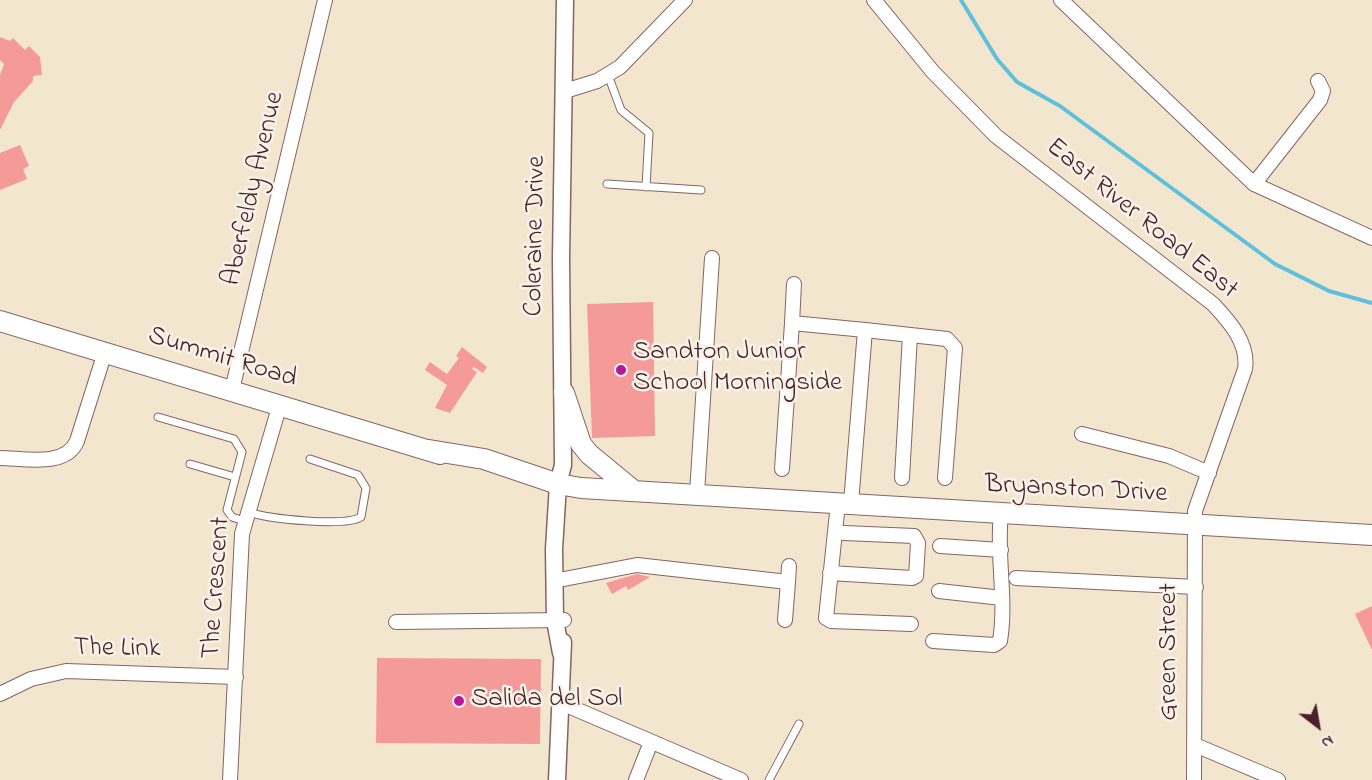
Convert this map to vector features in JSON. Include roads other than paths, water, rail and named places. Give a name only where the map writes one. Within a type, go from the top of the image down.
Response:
[{"type":"main road","name":"Summit Road","points":[[0,321],[429,450],[481,471],[563,486]]},
{"type":"main road","points":[[564,393],[581,444],[601,465],[634,491]]},
{"type":"main road","name":"Bryanston Drive","points":[[563,486],[641,500],[778,499]]},
{"type":"main road","name":"Bryanston Drive","points":[[563,486],[1372,535]]},
{"type":"street","name":"Aberfeldy Avenue","points":[[232,390],[325,0]]},
{"type":"street","name":"Coleraine Drive","points":[[557,780],[563,486],[564,393],[561,259],[566,0]]},
{"type":"street","points":[[565,91],[608,75],[626,61],[685,0]]},
{"type":"street","name":"East River Road East","points":[[874,0],[933,72],[980,121],[1173,271],[1213,304],[1233,327],[1244,349],[1246,364],[1195,511],[1194,525]]},
{"type":"street","points":[[1061,0],[1254,184],[1372,238]]},
{"type":"street","points":[[1254,184],[1320,100],[1323,90],[1318,81]]},
{"type":"street","points":[[697,493],[712,258]]},
{"type":"street","points":[[782,469],[794,284]]},
{"type":"street","points":[[792,323],[947,339],[955,348],[945,478]]},
{"type":"street","points":[[864,330],[845,503],[830,573],[825,612],[831,621],[911,624]]},
{"type":"street","points":[[902,478],[910,335]]},
{"type":"street","points":[[0,458],[55,458],[70,453],[77,441],[105,352]]},
{"type":"street","name":"The Crescent","points":[[230,780],[240,546],[245,516],[280,404]]},
{"type":"street","points":[[1082,434],[1160,453],[1209,473]]},
{"type":"street","points":[[933,641],[998,644],[1001,636],[1002,598],[1001,550],[998,539],[1001,514]]},
{"type":"street","name":"Green Street","points":[[1194,525],[1196,587],[1194,780]]},
{"type":"street","points":[[830,573],[912,578],[916,576],[918,543],[914,536],[843,533]]},
{"type":"street","points":[[940,546],[1001,550]]},
{"type":"street","points":[[561,588],[637,565],[788,582]]},
{"type":"street","points":[[785,620],[789,566]]},
{"type":"street","points":[[1016,578],[1196,587]]},
{"type":"street","points":[[939,591],[1002,598]]},
{"type":"street","points":[[396,622],[559,620]]},
{"type":"street","name":"The Link","points":[[0,694],[31,679],[66,671],[236,677]]},
{"type":"street","points":[[559,702],[741,780]]},
{"type":"street","points":[[636,780],[651,742]]},
{"type":"street","points":[[1196,745],[1278,780]]},
{"type":"lane","points":[[608,75],[621,110],[649,133],[646,187]]},
{"type":"lane","points":[[607,184],[701,190]]},
{"type":"lane","points":[[158,417],[234,439],[242,452],[227,510],[232,517],[348,522],[361,517],[366,488],[358,475],[310,459]]},
{"type":"lane","points":[[190,464],[235,477]]},
{"type":"lane","points":[[769,780],[799,724]]},
{"type":"waterway","points":[[961,0],[997,59],[1017,82],[1060,106],[1275,264],[1329,291],[1372,303]]},
{"type":"place","name":"Sandton Junior School Morningside","points":[[621,370]]},
{"type":"place","name":"Salida del Sol","points":[[459,701]]}]
